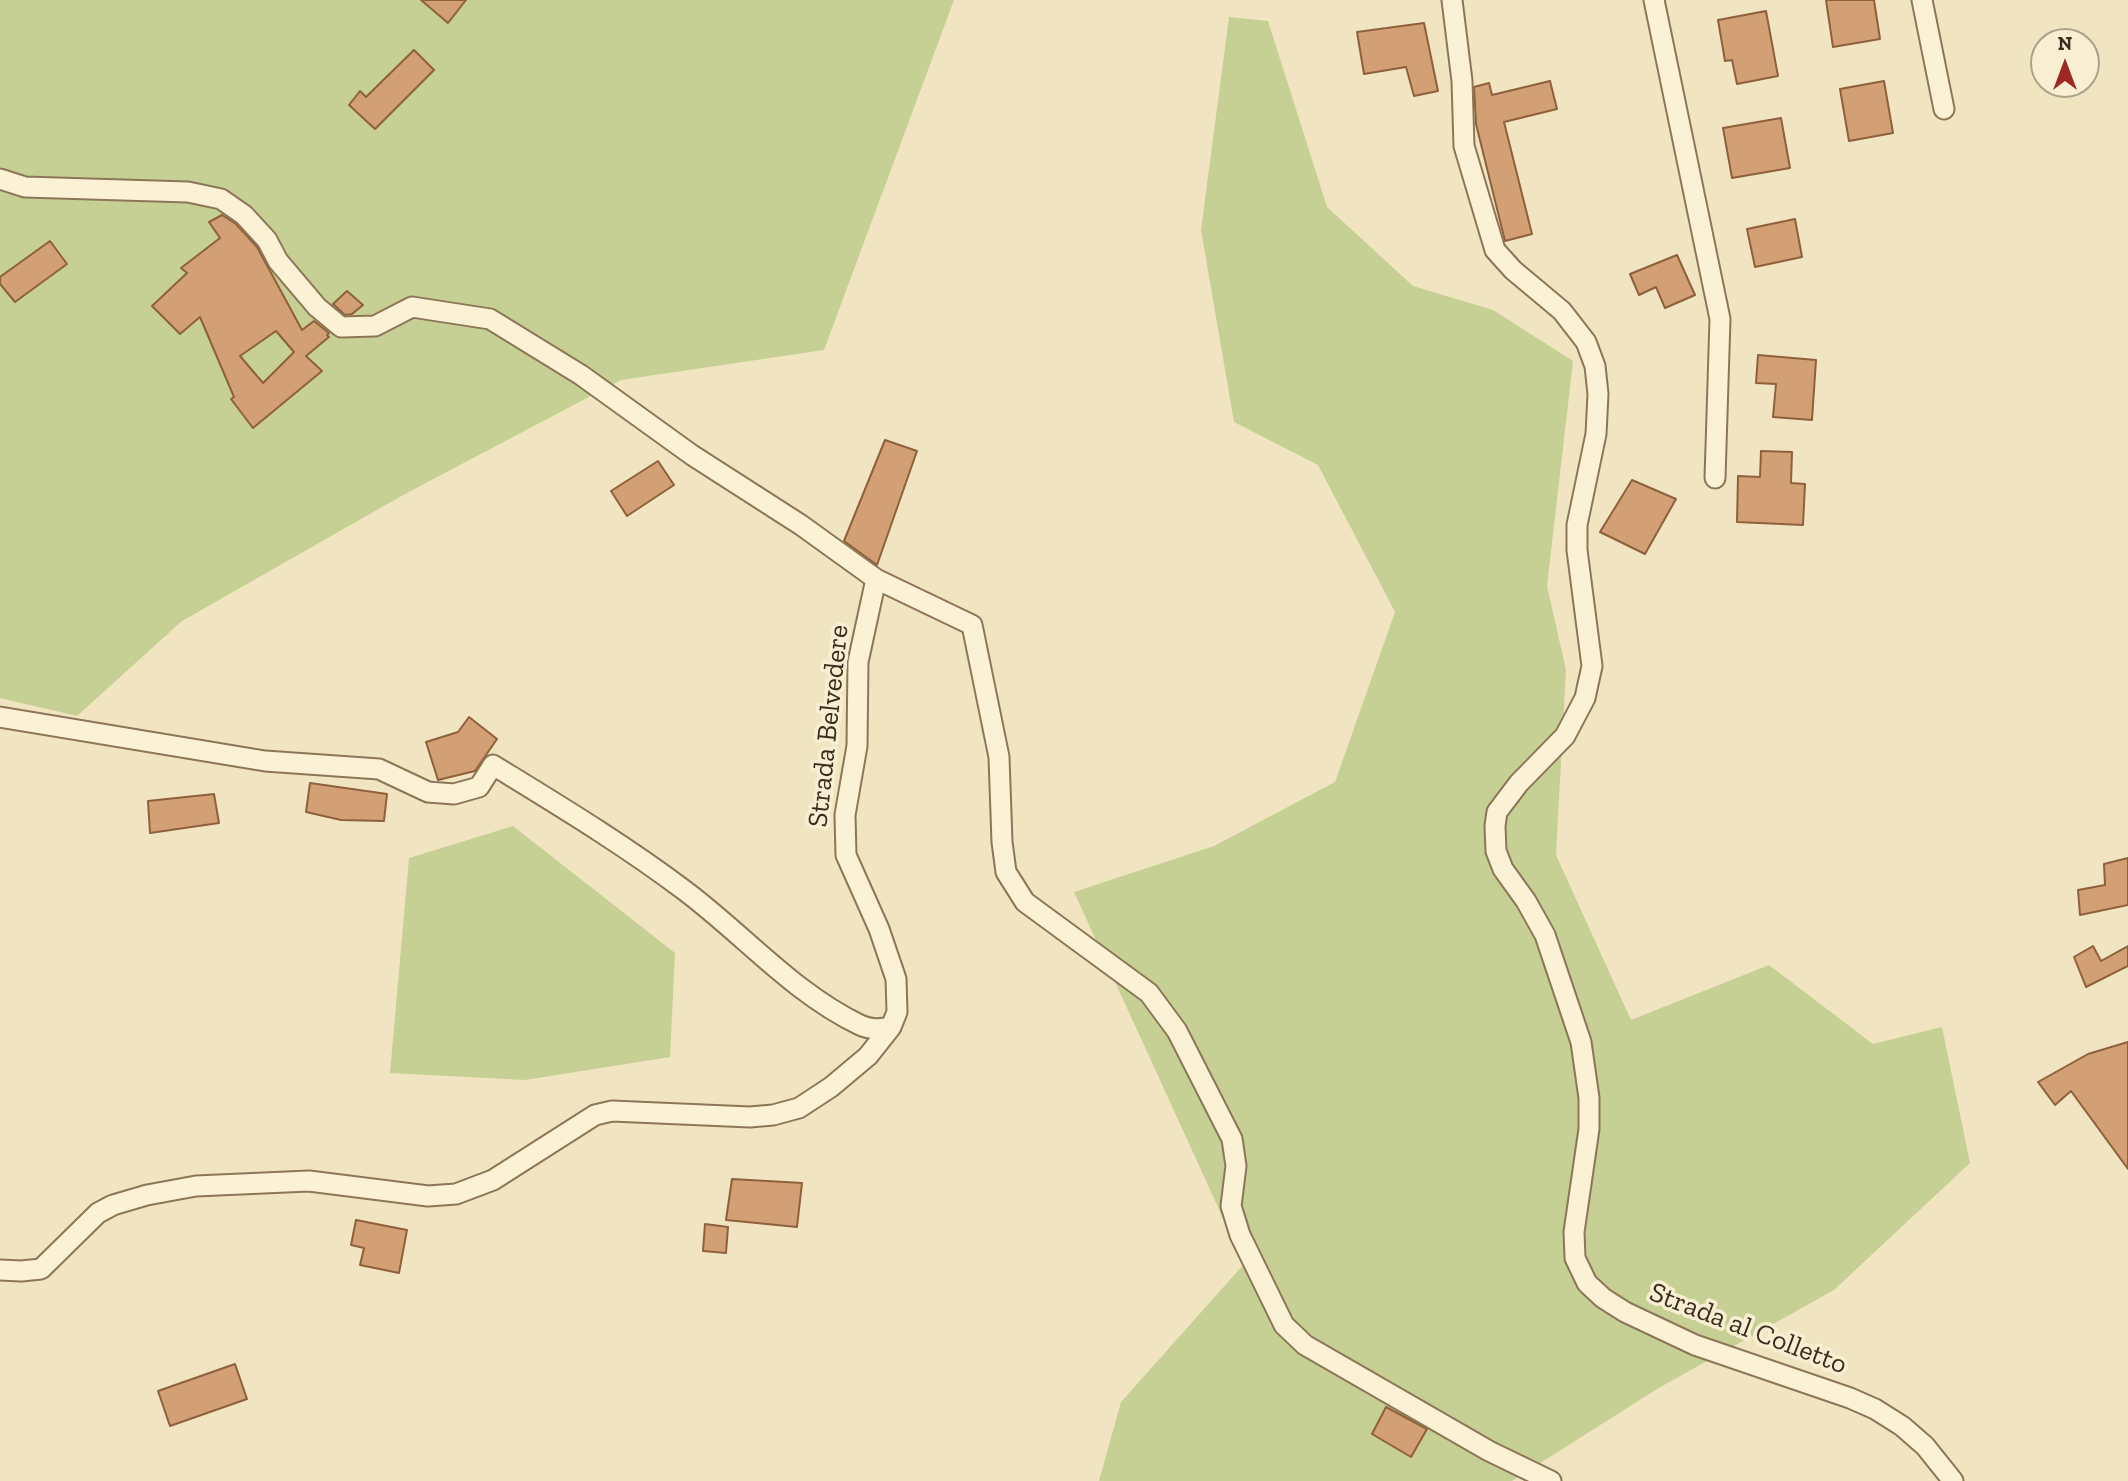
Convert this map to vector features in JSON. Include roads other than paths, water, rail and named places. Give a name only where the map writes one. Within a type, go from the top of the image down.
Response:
[{"type":"street","name":"Strada al Colletto","points":[[1452,0],[1462,81],[1464,146],[1495,250],[1513,270],[1562,311],[1586,342],[1595,366],[1598,394],[1596,434],[1577,525],[1577,550],[1591,666],[1585,698],[1565,736],[1519,783],[1497,812],[1495,826],[1496,851],[1503,869],[1526,901],[1545,935],[1581,1042],[1589,1098],[1589,1129],[1574,1232],[1575,1258],[1587,1283],[1603,1298],[1625,1312],[1695,1345],[1875,1409],[1902,1426],[1925,1446],[1953,1481]]},
{"type":"street","points":[[1654,0],[1720,319],[1715,478]]},
{"type":"street","points":[[1922,0],[1944,109]]},
{"type":"street","points":[[0,179],[25,187],[188,192],[221,199],[244,215],[267,240],[278,261],[317,307],[341,327],[375,326],[412,307],[490,319],[581,375],[692,455],[801,525],[876,579],[972,625],[999,757],[1002,842],[1006,872],[1025,902],[1149,993],[1177,1031],[1232,1139],[1236,1166],[1231,1206],[1240,1235],[1284,1325],[1305,1345],[1489,1451],[1551,1481]]},
{"type":"street","name":"Strada Belvedere","points":[[0,1270],[41,1269],[98,1213],[113,1205],[147,1195],[196,1186],[292,1181],[355,1185],[428,1195],[456,1194],[493,1180],[595,1115],[623,1111],[750,1117],[773,1115],[799,1108],[831,1087],[868,1056],[891,1027],[897,1012],[896,979],[879,929],[846,855],[845,815],[857,746],[858,662],[876,579]]},
{"type":"street","points":[[0,716],[265,761],[379,769],[428,792],[454,794],[479,787],[493,765],[592,826],[685,891],[810,995],[862,1027],[877,1030],[891,1027]]}]
